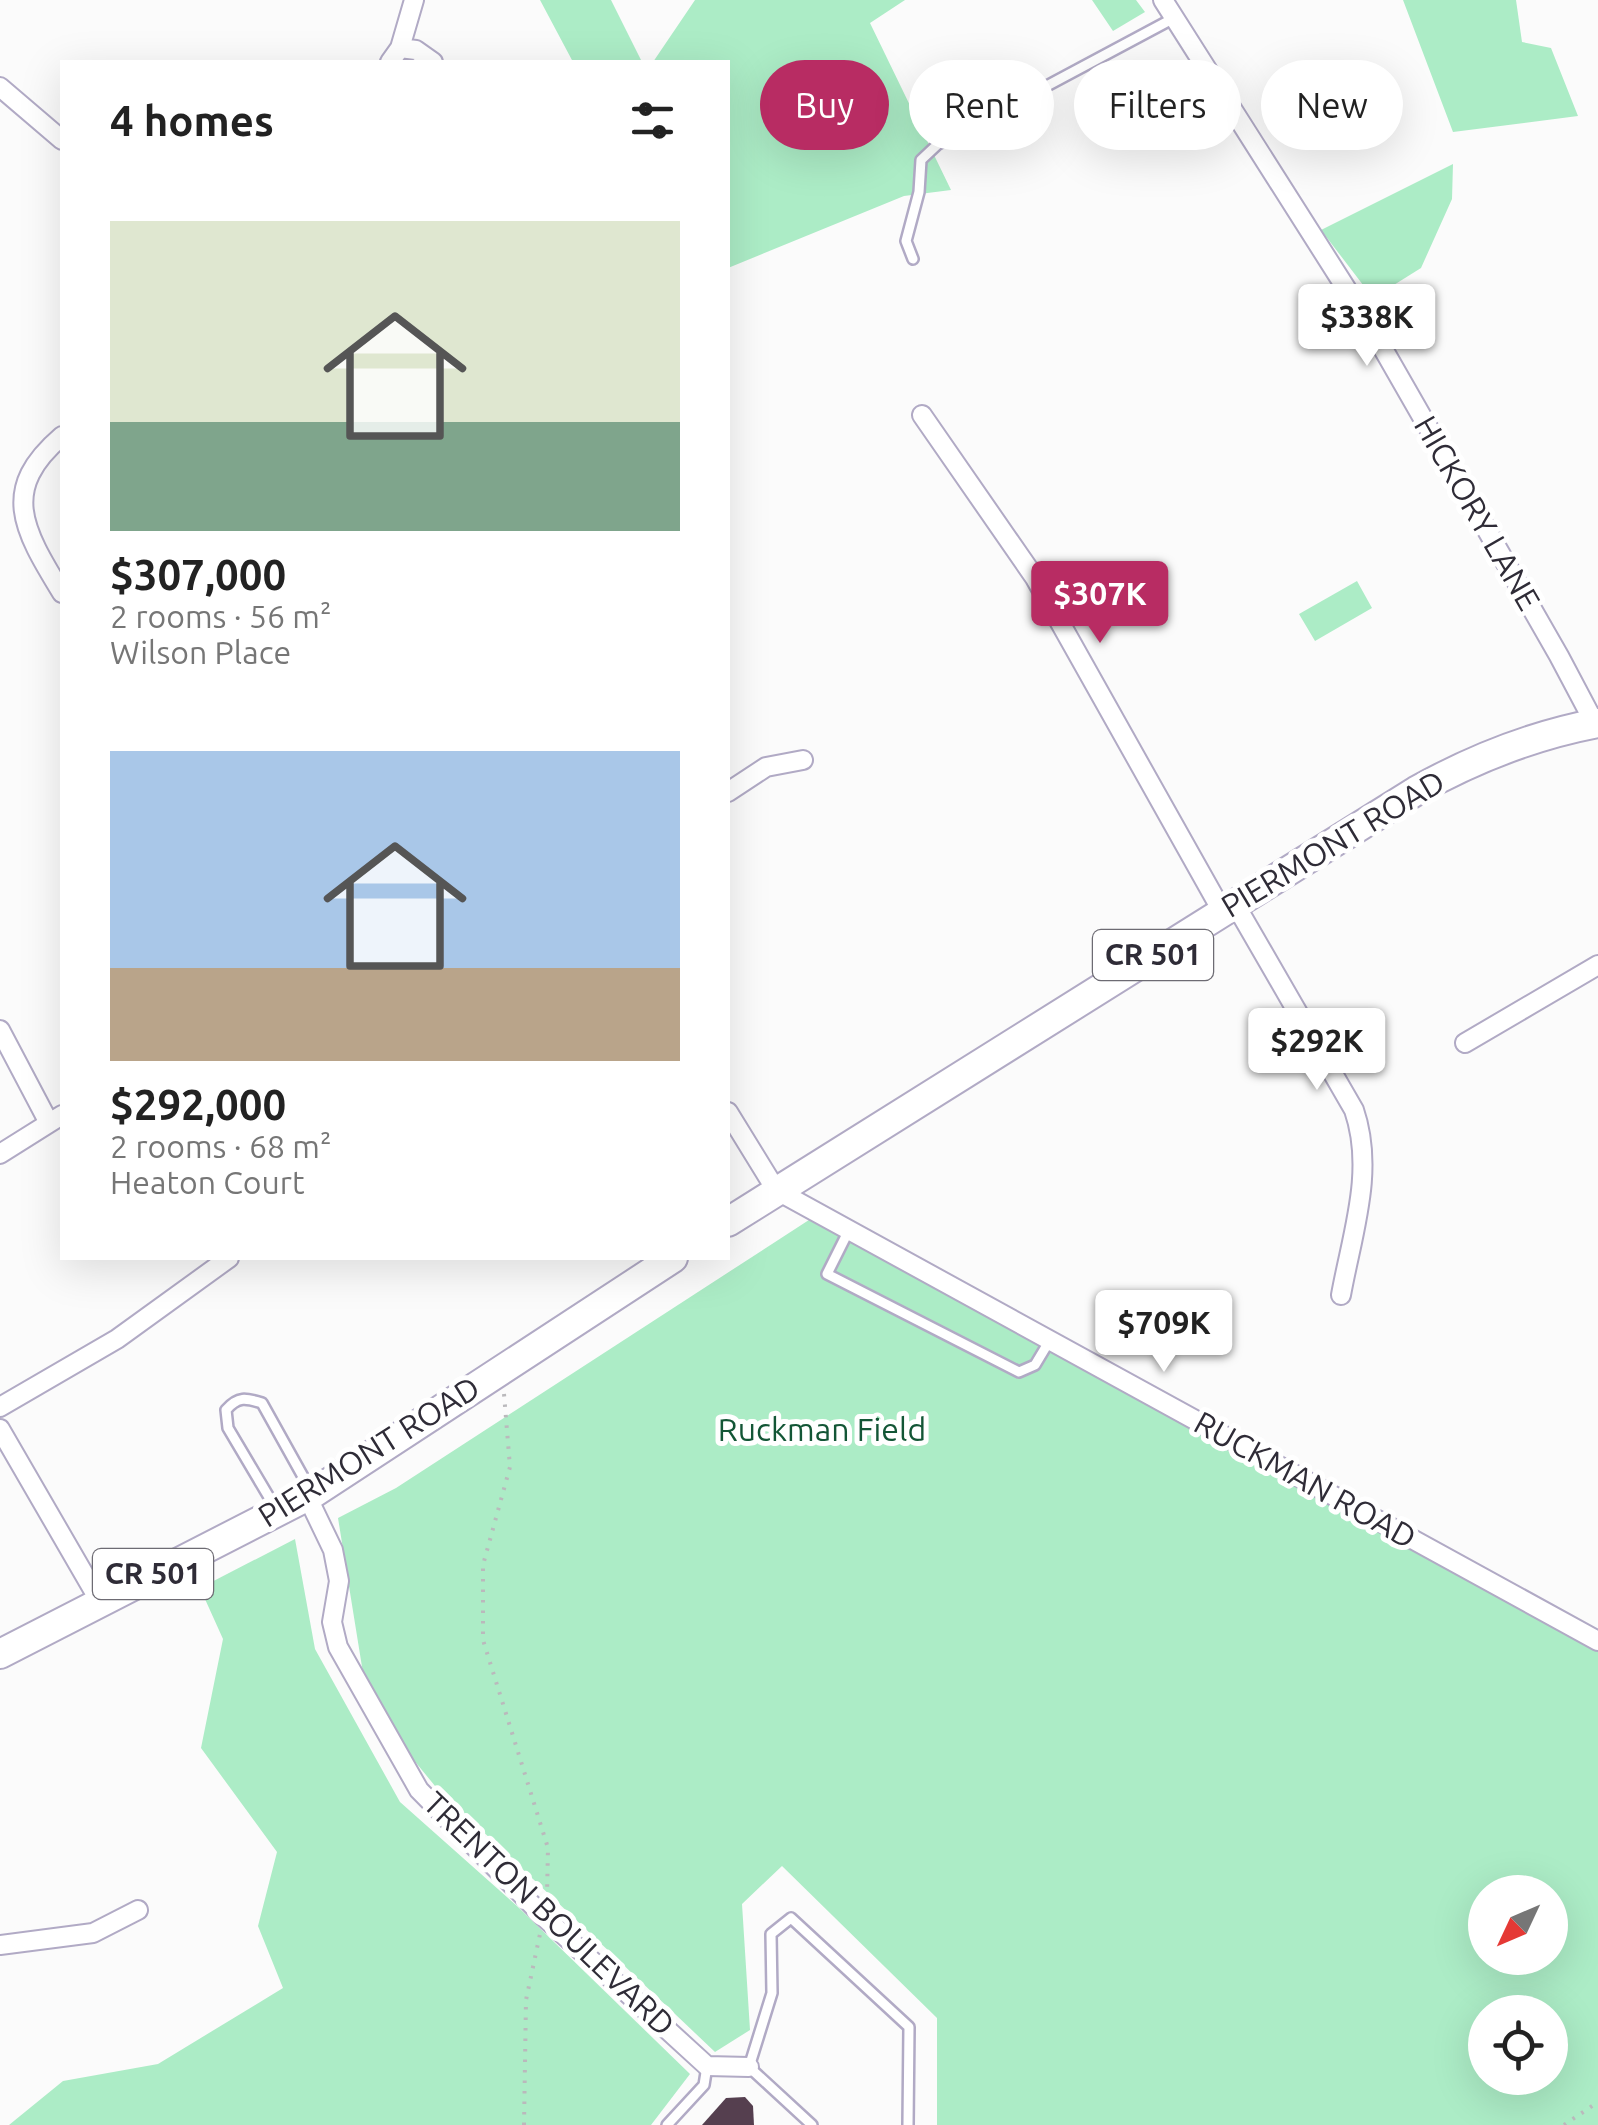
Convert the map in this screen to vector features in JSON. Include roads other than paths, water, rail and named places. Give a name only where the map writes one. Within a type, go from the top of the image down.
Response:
[{"type":"main road","name":"PIERMONT ROAD","points":[[730,1221],[1446,774],[1540,737],[1596,724]]},
{"type":"main road","name":"PIERMONT ROAD","points":[[0,1654],[310,1495],[670,1260]]},
{"type":"street","points":[[395,55],[414,0]]},
{"type":"street","name":"HICKORY LANE","points":[[1163,0],[1370,326],[1596,724]]},
{"type":"street","points":[[395,55],[416,50],[430,60]]},
{"type":"street","points":[[0,88],[60,138]]},
{"type":"street","points":[[922,415],[1034,578],[1228,908],[1354,1110],[1365,1159],[1340,1296]]},
{"type":"street","points":[[60,437],[28,461],[19,474],[14,504],[18,520],[60,589]]},
{"type":"street","points":[[730,791],[766,767],[803,760]]},
{"type":"street","points":[[1465,1042],[1598,965]]},
{"type":"street","points":[[0,1030],[56,1119],[0,1154]]},
{"type":"street","name":"RUCKMAN ROAD","points":[[730,1115],[776,1190],[1598,1641]]},
{"type":"street","points":[[0,1408],[117,1339],[226,1260]]},
{"type":"street","points":[[0,1430],[99,1600]]},
{"type":"street","name":"TRENTON BOULEVARD","points":[[310,1495],[333,1550],[339,1580],[332,1622],[338,1647],[419,1790],[544,1917],[707,2066]]},
{"type":"street","points":[[0,1945],[93,1932],[138,1910]]},
{"type":"street","points":[[707,2066],[749,2067]]},
{"type":"lane","points":[[913,259],[906,241],[922,160],[938,144],[1174,18]]},
{"type":"lane","points":[[848,1232],[827,1274],[1010,1370],[1029,1370],[1050,1340]]},
{"type":"lane","points":[[278,1512],[228,1428],[226,1410],[234,1401],[246,1398],[262,1403],[310,1495]]},
{"type":"lane","points":[[812,2125],[749,2067],[772,1993],[770,1934],[791,1918],[909,2026],[908,2125]]},
{"type":"lane","points":[[667,2125],[704,2085],[707,2066]]},
{"type":"park label","name":"Ruckman Field","points":[[822,1430]]}]
